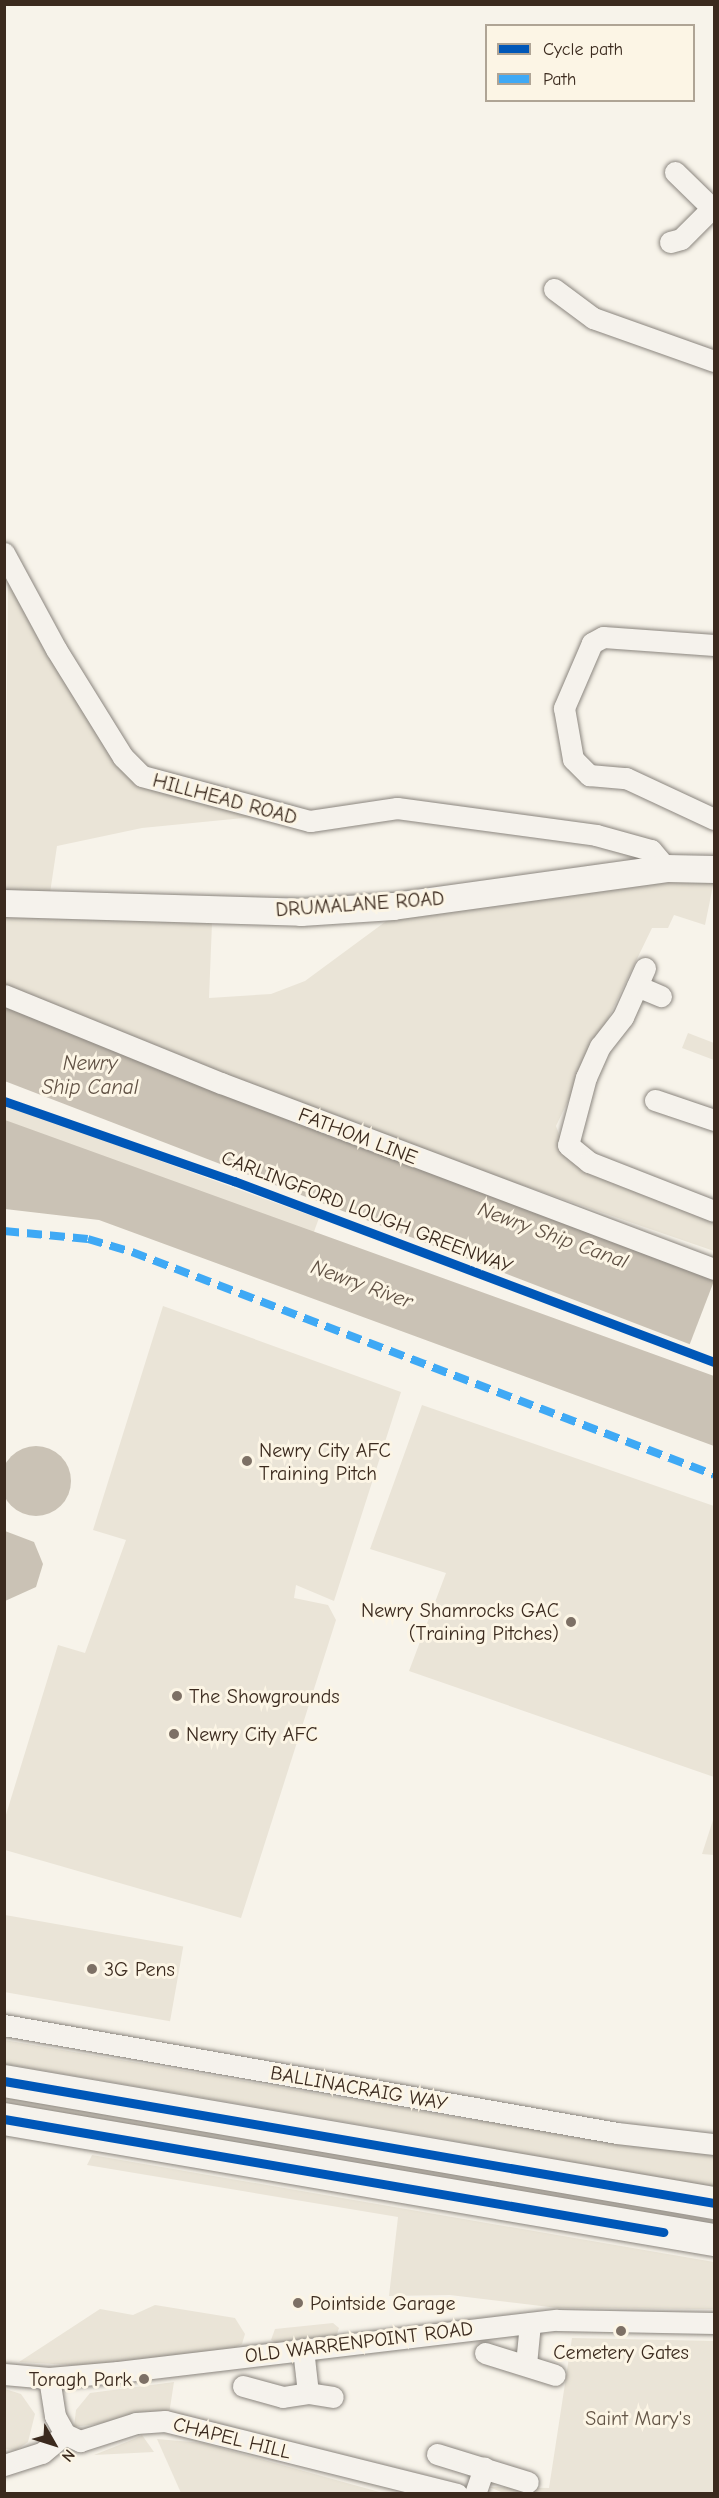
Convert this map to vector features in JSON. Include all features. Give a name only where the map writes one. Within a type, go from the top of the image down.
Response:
[{"type":"highway","points":[[4,2081],[714,2204]]},
{"type":"highway","points":[[4,2119],[714,2240]]},
{"type":"main road","name":"DRUMALANE ROAD","points":[[4,903],[302,912],[393,906],[666,868],[714,869]]},
{"type":"street","points":[[670,242],[681,239],[713,209],[675,172]]},
{"type":"street","points":[[554,289],[593,318],[714,361]]},
{"type":"street","name":"HILLHEAD ROAD","points":[[4,553],[56,649],[123,758],[142,776],[310,821],[397,808],[596,835],[651,850],[666,868]]},
{"type":"street","points":[[714,645],[603,637],[592,643],[564,708],[573,759],[589,775],[626,778],[714,819]]},
{"type":"street","points":[[661,996],[641,977],[586,1077],[568,1145],[589,1162],[714,1211]]},
{"type":"street","name":"FATHOM LINE","points":[[4,995],[220,1083],[714,1269]]},
{"type":"street","points":[[655,1100],[714,1120]]},
{"type":"street","name":"BALLINACRAIG WAY","points":[[4,2025],[617,2133],[714,2144]]},
{"type":"street","points":[[526,2364],[530,2323]]},
{"type":"street","name":"OLD WARRENPOINT ROAD","points":[[4,2374],[49,2378],[530,2323],[714,2323]]},
{"type":"street","points":[[303,2349],[308,2393]]},
{"type":"street","points":[[485,2353],[555,2375]]},
{"type":"street","points":[[4,2464],[42,2453],[65,2434],[55,2416],[49,2378]]},
{"type":"street","points":[[243,2386],[283,2397],[308,2393],[333,2397]]},
{"type":"street","name":"CHAPEL HILL","points":[[65,2434],[80,2441],[136,2423],[165,2421],[448,2492]]},
{"type":"street","points":[[437,2454],[528,2482]]},
{"type":"street","points":[[475,2493],[484,2468]]},
{"type":"green space","points":[[8,581],[128,764],[274,815],[142,828],[57,846],[50,893],[5,893]]},
{"type":"green space","points":[[670,879],[714,881],[705,925],[674,915],[668,928],[652,928],[556,1126],[569,1161],[714,1221],[714,1251],[522,1185],[517,1197],[5,994],[5,908],[212,923],[209,998],[271,994],[305,981],[404,908]]},
{"type":"green space","points":[[688,1033],[714,1043],[714,1060],[682,1048]]},
{"type":"green space","points":[[4,1104],[319,1219],[313,1235],[4,1122]]},
{"type":"green space","points":[[163,1306],[401,1392],[334,1601],[296,1585],[294,1598],[328,1605],[336,1620],[241,1918],[5,1850],[5,1818],[58,1645],[85,1653],[126,1540],[93,1530]]},
{"type":"green space","name":"Newry Shamrocks GAC (Training Pitches)","points":[[422,1405],[714,1506],[714,1777],[409,1671],[446,1573],[370,1549]]},
{"type":"green space","points":[[714,1817],[714,1855],[702,1854]]},
{"type":"green space","name":"3G Pens","points":[[5,1915],[183,1946],[170,2021],[4,1992]]},
{"type":"green space","points":[[4,2040],[460,2118],[714,2154],[714,2192],[439,2138],[5,2064]]},
{"type":"green space","points":[[4,2095],[714,2220],[712,2234],[4,2109]]},
{"type":"green space","points":[[92,2155],[714,2262],[714,2309],[558,2308],[450,2295],[389,2296],[398,2217],[87,2165]]},
{"type":"green space","points":[[155,2305],[235,2318],[245,2334],[242,2344],[231,2350],[88,2366],[19,2362],[100,2309],[133,2315]]},
{"type":"green space","points":[[333,2323],[339,2328],[336,2337],[278,2344],[271,2340],[275,2329]]},
{"type":"green space","name":"Saint Mary's","points":[[572,2338],[714,2341],[714,2493],[506,2494],[489,2487],[549,2488]]},
{"type":"green space","points":[[174,2382],[169,2414],[74,2427],[76,2410],[90,2393]]},
{"type":"green space","points":[[5,2389],[21,2394],[35,2414],[28,2442],[16,2450],[5,2449]]},
{"type":"green space","points":[[142,2435],[154,2452],[94,2455],[134,2439]]},
{"type":"green space","points":[[157,2439],[203,2443],[383,2493],[181,2493]]},
{"type":"water","name":"Newry Ship Canal","points":[[4,1007],[714,1280],[690,1344],[4,1081]]},
{"type":"water","name":"Newry River","points":[[5,1120],[714,1376],[714,1446],[99,1220],[5,1209]]},
{"type":"water","points":[[36,1446],[55,1452],[65,1462],[71,1481],[65,1500],[55,1510],[36,1516],[17,1510],[7,1500],[1,1481],[7,1462],[17,1452]]},
{"type":"water","points":[[5,1531],[34,1542],[43,1564],[36,1587],[5,1601]]},
{"type":"marked path","points":[[4,1231],[88,1239],[132,1252],[714,1475]]},
{"type":"cycle path","name":"CARLINGFORD LOUGH GREENWAY","points":[[4,1101],[234,1181],[714,1362]]},
{"type":"cycle path","points":[[4,2081],[714,2203]]},
{"type":"cycle path","points":[[4,2119],[663,2232]]},
{"type":"place","name":"Newry City AFC Training Pitch","points":[[247,1461]]},
{"type":"place","name":"Newry Shamrocks GAC (Training Pitches)","points":[[571,1622]]},
{"type":"place","name":"The Showgrounds","points":[[177,1696]]},
{"type":"place","name":"Newry City AFC","points":[[174,1734]]},
{"type":"place","name":"3G Pens","points":[[92,1969]]},
{"type":"place","name":"Pointside Garage","points":[[298,2303]]},
{"type":"place","name":"Cemetery Gates","points":[[621,2331]]},
{"type":"place","name":"Toragh Park","points":[[144,2379]]}]
